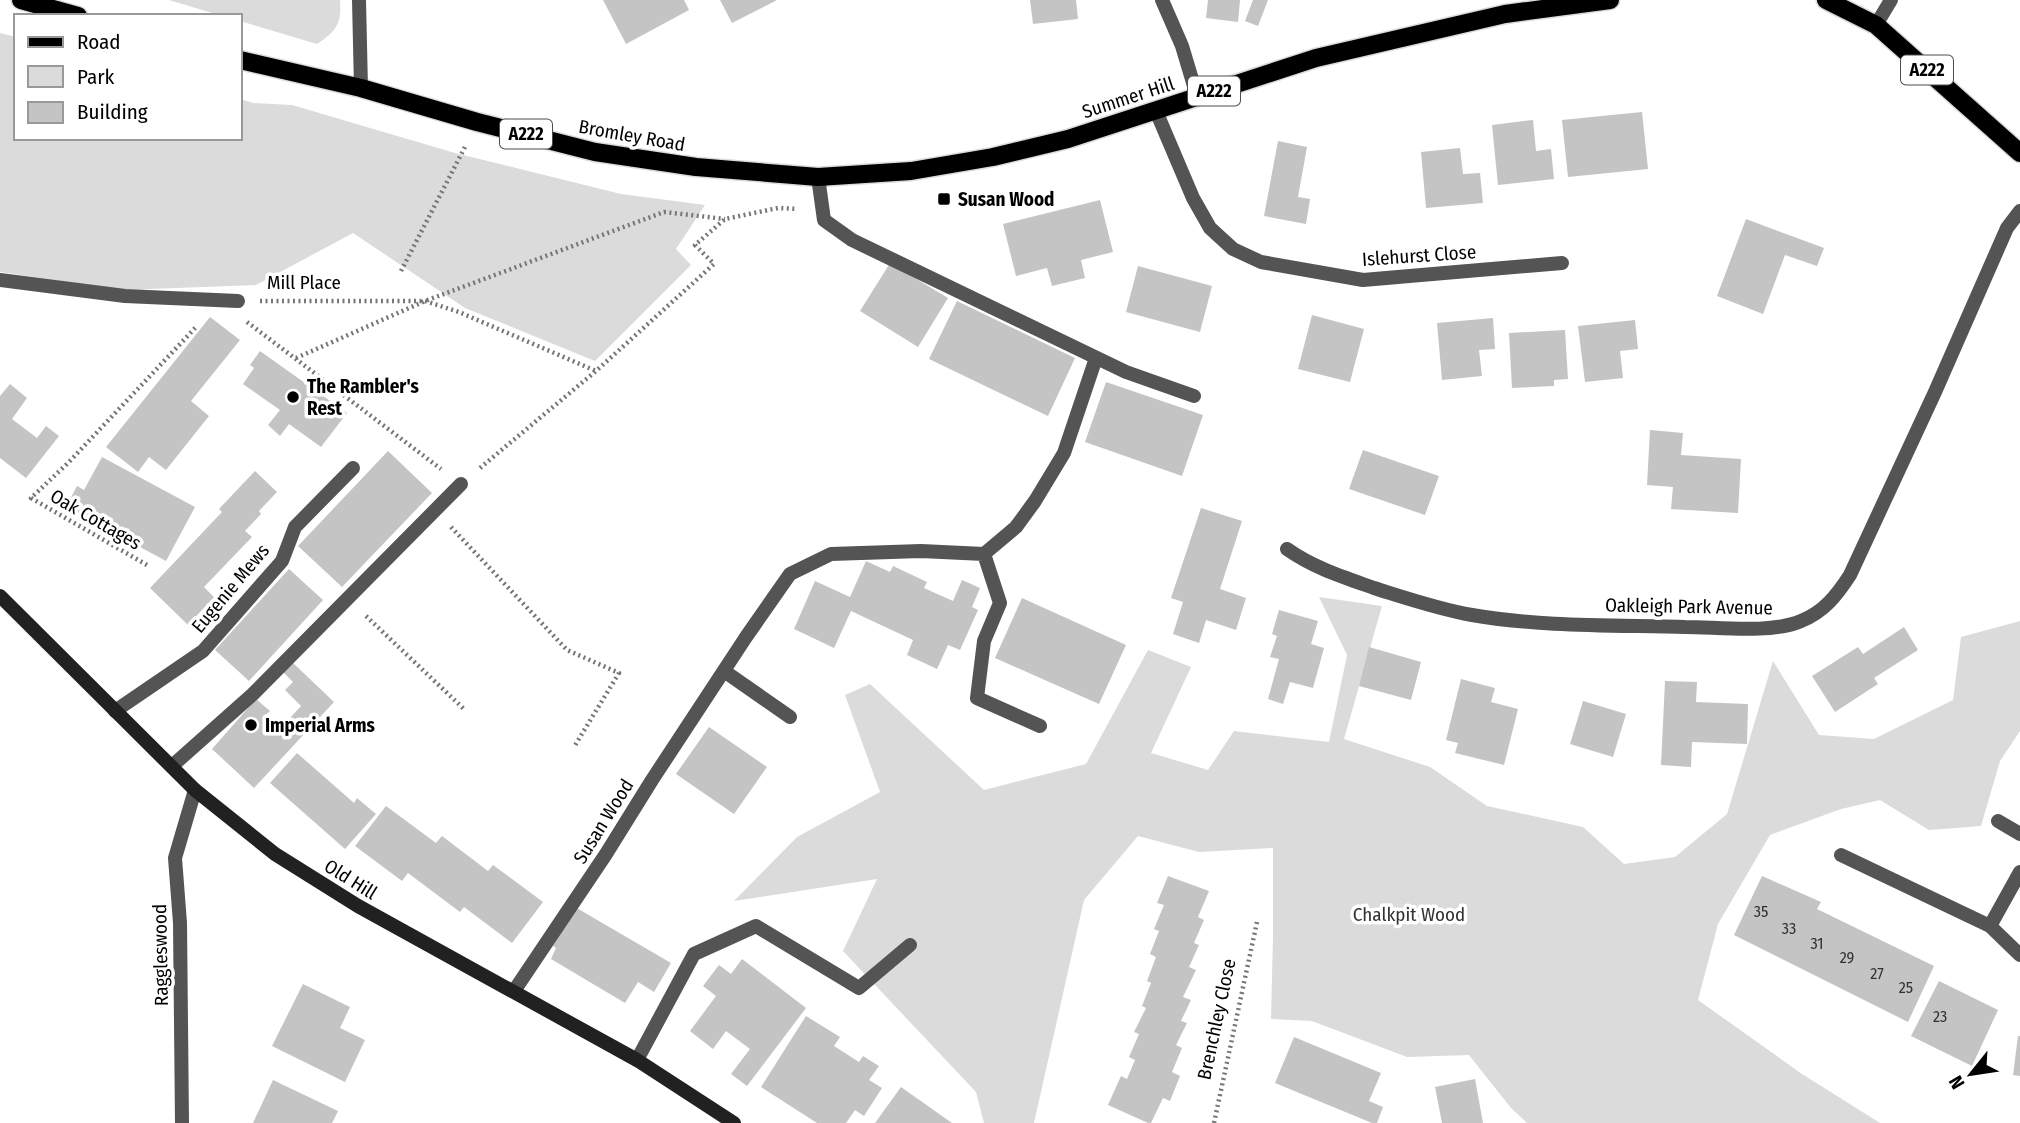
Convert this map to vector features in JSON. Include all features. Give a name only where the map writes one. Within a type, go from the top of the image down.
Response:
[{"type":"main road","points":[[21,0],[71,14]]},
{"type":"main road","name":"Summer Hill","points":[[818,177],[911,170],[993,157],[1068,139],[1316,58],[1491,17],[1611,0]]},
{"type":"main road","name":"A222","points":[[1826,0],[1876,26],[2020,153]]},
{"type":"main road","name":"Bromley Road","points":[[242,60],[360,88],[595,152],[696,167],[818,177]]},
{"type":"main road","name":"Old Hill","points":[[0,596],[195,790],[275,854],[347,900],[436,951],[637,1060],[734,1123]]},
{"type":"street","points":[[359,0],[360,88]]},
{"type":"street","points":[[1162,0],[1182,46],[1197,96]]},
{"type":"street","points":[[1876,26],[1891,0]]},
{"type":"street","name":"Islehurst Close","points":[[1156,111],[1192,198],[1210,228],[1233,249],[1261,262],[1363,281],[1562,262]]},
{"type":"street","points":[[818,177],[824,220],[852,240],[1126,372],[1195,396]]},
{"type":"street","name":"Oakleigh Park Avenue","points":[[1287,549],[1303,560],[1341,576],[1431,606],[1472,615],[1578,624],[1766,629],[1800,622],[1818,612],[1835,597],[1850,575],[2007,228],[2020,212]]},
{"type":"street","points":[[0,280],[125,296],[238,300]]},
{"type":"street","points":[[1040,726],[977,698],[984,641],[1000,603],[984,554],[1016,527],[1063,453],[1096,358]]},
{"type":"street","name":"Eugenie Mews","points":[[115,711],[202,650],[282,561],[295,527],[353,468]]},
{"type":"street","points":[[172,766],[253,694],[461,484]]},
{"type":"street","name":"Susan Wood","points":[[514,991],[790,574],[831,554],[921,551],[984,554]]},
{"type":"street","points":[[724,671],[790,717]]},
{"type":"street","name":"Raggleswood","points":[[182,1123],[180,923],[175,858],[195,790]]},
{"type":"street","points":[[1998,821],[2020,834]]},
{"type":"street","points":[[1841,855],[1990,926],[2020,955]]},
{"type":"street","points":[[1990,926],[2020,872]]},
{"type":"street","points":[[637,1060],[694,954],[756,926],[859,988],[910,945]]},
{"type":"path","points":[[401,271],[477,122]]},
{"type":"path","points":[[295,358],[425,302],[664,212],[725,219],[778,208],[822,210]]},
{"type":"path","points":[[241,317],[461,484],[596,371],[714,264],[695,244],[725,219]]},
{"type":"path","name":"Mill Place","points":[[238,300],[425,302],[459,312],[596,371]]},
{"type":"path","name":"Oak Cottages","points":[[148,565],[31,498],[69,462],[201,321]]},
{"type":"path","points":[[456,533],[567,650],[620,673],[574,747]]},
{"type":"path","points":[[348,598],[465,710]]},
{"type":"path","name":"Brenchley Close","points":[[1214,1123],[1257,922]]},
{"type":"green space","points":[[169,0],[340,0],[339,21],[333,31],[317,44],[242,22],[242,14],[215,14]]},
{"type":"green space","points":[[0,33],[14,36],[14,140],[242,140],[242,100],[253,103],[292,105],[455,153],[621,194],[705,205],[676,249],[691,265],[595,361],[465,308],[353,233],[256,285],[124,290],[0,272]]},
{"type":"green space","name":"Chalkpit Wood","points":[[1319,597],[1382,606],[1344,739],[1430,767],[1487,806],[1583,827],[1624,864],[1675,857],[1727,814],[1773,661],[1819,735],[1874,739],[1953,700],[1961,637],[2020,621],[2020,731],[2000,761],[1981,826],[1929,830],[1880,800],[1841,809],[1770,835],[1718,924],[1698,1000],[1802,1074],[1880,1123],[1527,1123],[1511,1108],[1469,1055],[1407,1057],[1312,1021],[1271,1019],[1273,848],[1199,852],[1138,836],[1084,900],[1034,1123],[984,1123],[976,1092],[843,951],[877,879],[734,901],[797,837],[880,792],[845,695],[870,684],[984,790],[1086,764],[1148,650],[1191,667],[1151,753],[1208,770],[1234,731],[1329,742],[1347,655]]},
{"type":"building","points":[[603,0],[684,0],[689,10],[626,44]]},
{"type":"building","points":[[720,0],[777,0],[732,23]]},
{"type":"building","points":[[1030,0],[1076,0],[1078,19],[1033,24]]},
{"type":"building","points":[[1208,0],[1240,0],[1238,22],[1206,18]]},
{"type":"building","points":[[1253,0],[1268,0],[1258,26],[1245,21]]},
{"type":"building","points":[[1642,112],[1648,169],[1568,177],[1562,120]]},
{"type":"building","points":[[1533,120],[1536,151],[1551,149],[1554,179],[1498,185],[1492,125]]},
{"type":"building","points":[[1278,141],[1307,147],[1298,197],[1310,199],[1306,224],[1264,216]]},
{"type":"building","points":[[1460,148],[1463,174],[1480,173],[1483,203],[1426,208],[1421,152]]},
{"type":"building","points":[[1100,200],[1113,252],[1081,260],[1085,278],[1052,286],[1047,268],[1016,276],[1003,224]]},
{"type":"building","points":[[1746,219],[1824,248],[1817,266],[1785,255],[1763,314],[1717,296]]},
{"type":"building","points":[[890,263],[948,298],[918,347],[860,311]]},
{"type":"building","points":[[1138,266],[1212,286],[1200,332],[1126,312]]},
{"type":"building","points":[[957,301],[1075,358],[1048,416],[929,359]]},
{"type":"building","points":[[1312,315],[1364,329],[1350,382],[1298,369]]},
{"type":"building","points":[[210,317],[240,340],[191,401],[209,416],[166,470],[149,457],[138,472],[106,447]]},
{"type":"building","points":[[1493,318],[1495,349],[1479,350],[1482,376],[1442,380],[1437,323]]},
{"type":"building","points":[[1635,320],[1638,349],[1620,351],[1623,378],[1585,382],[1578,326]]},
{"type":"building","points":[[1565,330],[1568,379],[1554,380],[1554,386],[1512,388],[1509,333]]},
{"type":"building","name":"The Rambler's Rest","points":[[260,351],[347,413],[321,447],[289,424],[280,436],[268,425],[280,410],[243,384],[254,368],[250,365]]},
{"type":"building","points":[[1106,382],[1203,415],[1182,476],[1085,442]]},
{"type":"building","points":[[10,384],[27,398],[12,419],[37,438],[46,426],[59,436],[26,478],[0,458],[0,396]]},
{"type":"building","points":[[1650,430],[1683,433],[1681,455],[1741,459],[1738,513],[1671,509],[1673,487],[1647,485]]},
{"type":"building","points":[[1363,450],[1439,476],[1425,515],[1349,489]]},
{"type":"building","points":[[388,451],[432,493],[342,587],[298,546]]},
{"type":"building","points":[[102,457],[195,507],[166,561],[66,507],[77,486],[84,490]]},
{"type":"building","points":[[255,471],[277,492],[245,531],[252,537],[204,587],[214,597],[188,625],[150,588],[222,512],[219,509]]},
{"type":"building","points":[[1201,508],[1242,521],[1220,589],[1246,598],[1236,630],[1206,620],[1199,643],[1173,634],[1183,602],[1171,598]]},
{"type":"building","points":[[866,561],[890,572],[893,566],[927,582],[924,588],[953,601],[962,580],[980,588],[972,607],[978,610],[960,650],[948,645],[937,669],[907,655],[913,640],[851,611],[834,648],[794,629],[815,581],[850,597]]},
{"type":"building","points":[[289,569],[323,600],[249,681],[215,650]]},
{"type":"building","points":[[1022,598],[1126,645],[1099,704],[995,658]]},
{"type":"building","points":[[1279,610],[1318,621],[1311,644],[1324,648],[1313,688],[1290,682],[1283,704],[1268,699],[1279,659],[1270,657],[1277,636],[1272,634]]},
{"type":"building","points":[[1904,627],[1918,650],[1874,678],[1878,684],[1835,712],[1812,676],[1858,647],[1863,654]]},
{"type":"building","points":[[1369,647],[1421,662],[1411,700],[1359,686]]},
{"type":"building","name":"Imperial Arms","points":[[292,662],[334,702],[254,788],[212,749],[256,699],[270,711],[262,718],[277,732],[301,706],[285,690],[293,682],[283,672]]},
{"type":"building","points":[[1461,679],[1495,688],[1491,702],[1518,709],[1504,765],[1455,753],[1458,743],[1446,740]]},
{"type":"building","points":[[1665,681],[1697,682],[1696,702],[1748,704],[1747,744],[1692,742],[1691,767],[1661,765]]},
{"type":"building","points":[[1583,701],[1626,714],[1613,757],[1570,744]]},
{"type":"building","points":[[709,727],[767,767],[734,814],[676,774]]},
{"type":"building","points":[[297,753],[354,803],[357,798],[376,814],[345,849],[270,783]]},
{"type":"building","points":[[386,806],[436,843],[442,836],[488,871],[493,865],[543,902],[512,943],[464,907],[460,912],[408,873],[402,881],[355,846]]},
{"type":"building","points":[[1168,876],[1209,891],[1198,917],[1204,920],[1194,943],[1199,945],[1189,967],[1196,970],[1183,997],[1191,1000],[1181,1021],[1187,1023],[1176,1045],[1182,1048],[1172,1072],[1180,1076],[1170,1101],[1163,1098],[1151,1123],[1148,1123],[1108,1105],[1121,1076],[1127,1079],[1135,1060],[1129,1057],[1139,1034],[1134,1032],[1146,1008],[1142,1006],[1151,983],[1147,981],[1156,957],[1150,954],[1159,931],[1154,929],[1164,905],[1157,903]]},
{"type":"building","points":[[1762,876],[1821,902],[1817,909],[1934,966],[1908,1022],[1734,935]]},
{"type":"building","points":[[575,907],[671,963],[654,992],[638,982],[625,1003],[551,959],[556,948],[553,946]]},
{"type":"building","points":[[742,959],[806,1008],[747,1086],[731,1074],[750,1049],[726,1031],[713,1049],[690,1031],[716,996],[703,986],[719,965],[731,974]]},
{"type":"building","points":[[1939,981],[1998,1010],[1972,1066],[1911,1036]]},
{"type":"building","points":[[303,984],[350,1007],[340,1028],[365,1040],[345,1082],[272,1046]]},
{"type":"building","points":[[806,1016],[840,1037],[834,1046],[859,1062],[863,1056],[879,1066],[869,1080],[882,1088],[864,1116],[855,1110],[846,1123],[817,1123],[761,1087]]},
{"type":"building","points":[[2020,1036],[2020,1076],[2013,1075]]},
{"type":"building","points":[[1294,1037],[1381,1073],[1369,1101],[1383,1107],[1377,1123],[1275,1083]]},
{"type":"building","points":[[1475,1079],[1483,1123],[1442,1123],[1435,1087]]},
{"type":"building","points":[[273,1080],[338,1111],[332,1123],[253,1123]]},
{"type":"building","points":[[901,1087],[952,1123],[875,1123]]},
{"type":"place","name":"Susan Wood","points":[[944,199]]},
{"type":"place","name":"The Rambler's Rest","points":[[293,397]]},
{"type":"place","name":"Imperial Arms","points":[[251,725]]}]
